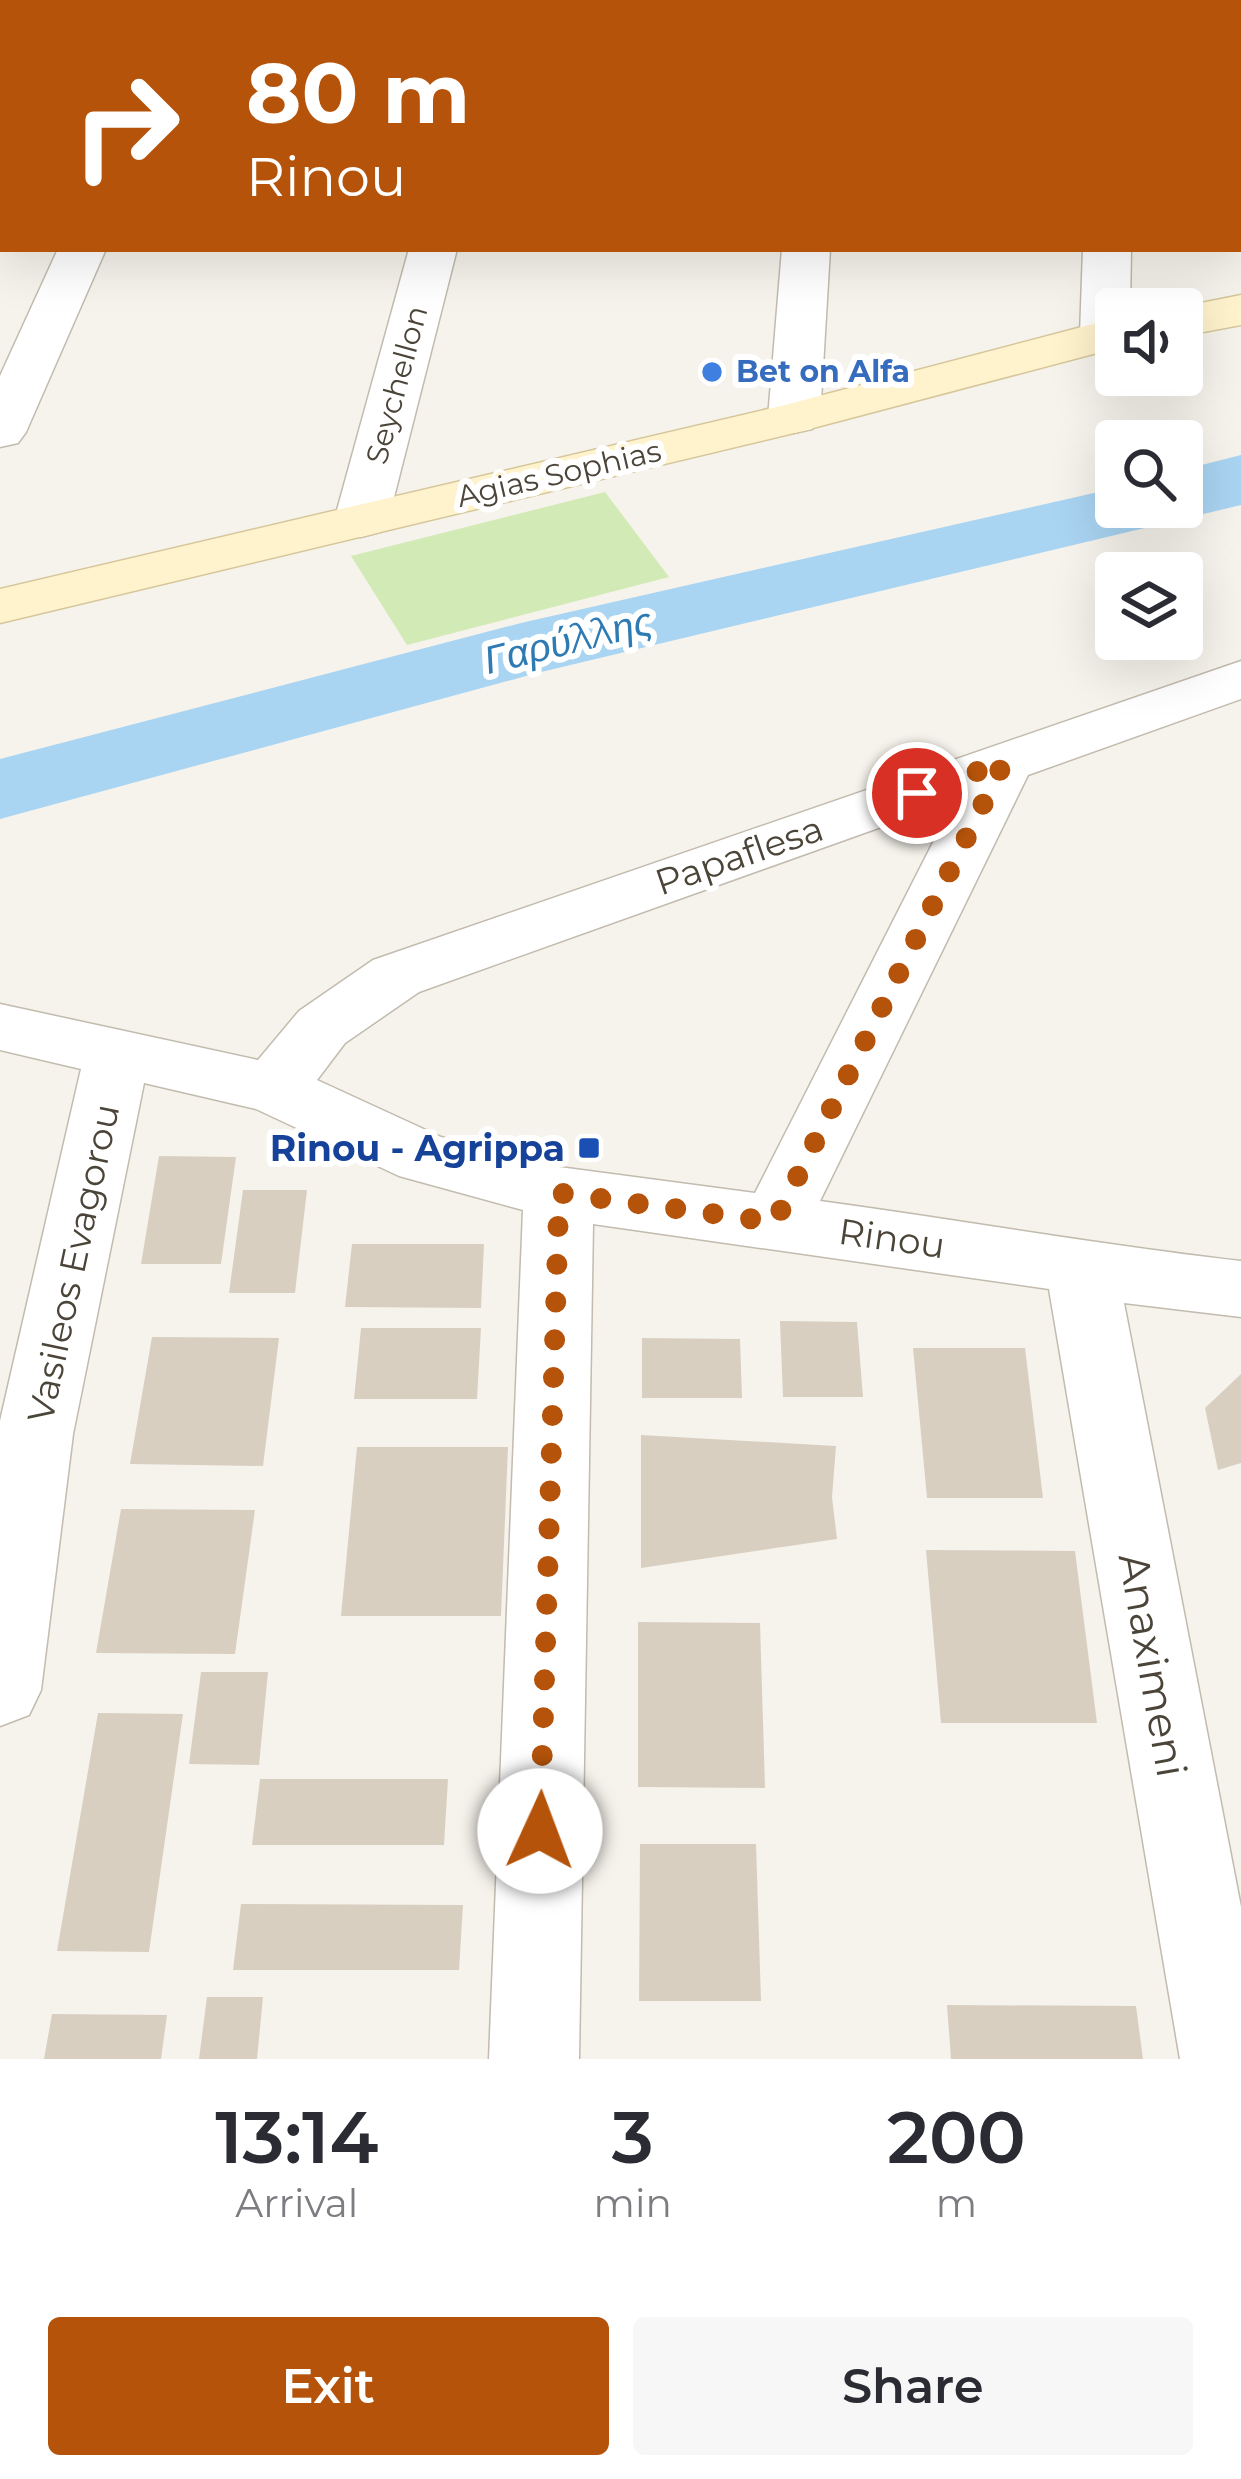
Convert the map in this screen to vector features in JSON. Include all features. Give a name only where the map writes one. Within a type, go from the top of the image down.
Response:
[{"type":"street","points":[[0,432],[81,252]]},
{"type":"street","name":"Seychellon","points":[[361,521],[432,252]]},
{"type":"street","points":[[794,418],[806,252]]},
{"type":"street","points":[[1107,252],[1109,288]]},
{"type":"street","points":[[1203,317],[1241,310]]},
{"type":"street","name":"Agias Sophias","points":[[0,606],[794,418],[1095,338]]},
{"type":"street","name":"Papaflesa","points":[[273,1088],[322,1027],[396,976],[1241,679]]},
{"type":"street","points":[[775,1222],[1004,762]]},
{"type":"street","name":"Rinou","points":[[0,1027],[273,1088],[423,1158],[559,1193],[1241,1289]]},
{"type":"street","name":"Vasileos Evagorou","points":[[0,1690],[18,1434],[118,1050]]},
{"type":"street","points":[[534,2059],[559,1193]]},
{"type":"street","name":"Anaximeni","points":[[1082,1270],[1225,2059]]},
{"type":"green space","points":[[605,492],[669,577],[407,645],[351,556]]},
{"type":"building","points":[[159,1156],[236,1157],[221,1264],[141,1264]]},
{"type":"building","points":[[243,1190],[307,1190],[295,1293],[229,1293]]},
{"type":"building","points":[[352,1244],[484,1244],[481,1308],[345,1307]]},
{"type":"building","points":[[780,1321],[857,1322],[863,1397],[783,1397]]},
{"type":"building","points":[[361,1328],[481,1328],[477,1399],[354,1399]]},
{"type":"building","points":[[152,1337],[279,1338],[263,1466],[130,1464]]},
{"type":"building","points":[[642,1338],[740,1339],[742,1398],[642,1398]]},
{"type":"building","points":[[913,1348],[1025,1348],[1043,1498],[927,1498]]},
{"type":"building","points":[[1241,1374],[1241,1463],[1218,1470],[1205,1408]]},
{"type":"building","points":[[641,1435],[836,1446],[832,1497],[837,1539],[641,1568]]},
{"type":"building","points":[[357,1447],[508,1447],[501,1616],[341,1616]]},
{"type":"building","points":[[121,1509],[255,1510],[235,1654],[96,1653]]},
{"type":"building","points":[[926,1550],[1075,1551],[1097,1723],[941,1723]]},
{"type":"building","points":[[638,1622],[760,1623],[765,1788],[638,1787]]},
{"type":"building","points":[[201,1672],[268,1672],[259,1765],[189,1764]]},
{"type":"building","points":[[98,1713],[183,1714],[149,1952],[57,1951]]},
{"type":"building","points":[[260,1779],[448,1779],[444,1845],[252,1845]]},
{"type":"building","points":[[640,1844],[756,1844],[761,2001],[639,2001]]},
{"type":"building","points":[[241,1904],[463,1905],[459,1970],[233,1970]]},
{"type":"building","points":[[207,1997],[263,1997],[257,2059],[199,2059]]},
{"type":"building","points":[[947,2005],[1136,2006],[1143,2059],[951,2059]]},
{"type":"building","points":[[52,2014],[167,2015],[161,2059],[44,2059]]},
{"type":"waterway","name":"Γαρύλλης","points":[[1203,490],[1241,479]]},
{"type":"waterway","name":"Γαρύλλης","points":[[0,789],[521,650],[1095,517]]},
{"type":"place","name":"Bet on Alfa","points":[[712,372]]},
{"type":"place","name":"Rinou - Agrippa","points":[[589,1148]]},
{"type":"route","points":[[540,1831],[559,1193],[775,1222],[1004,762],[917,793]]}]
